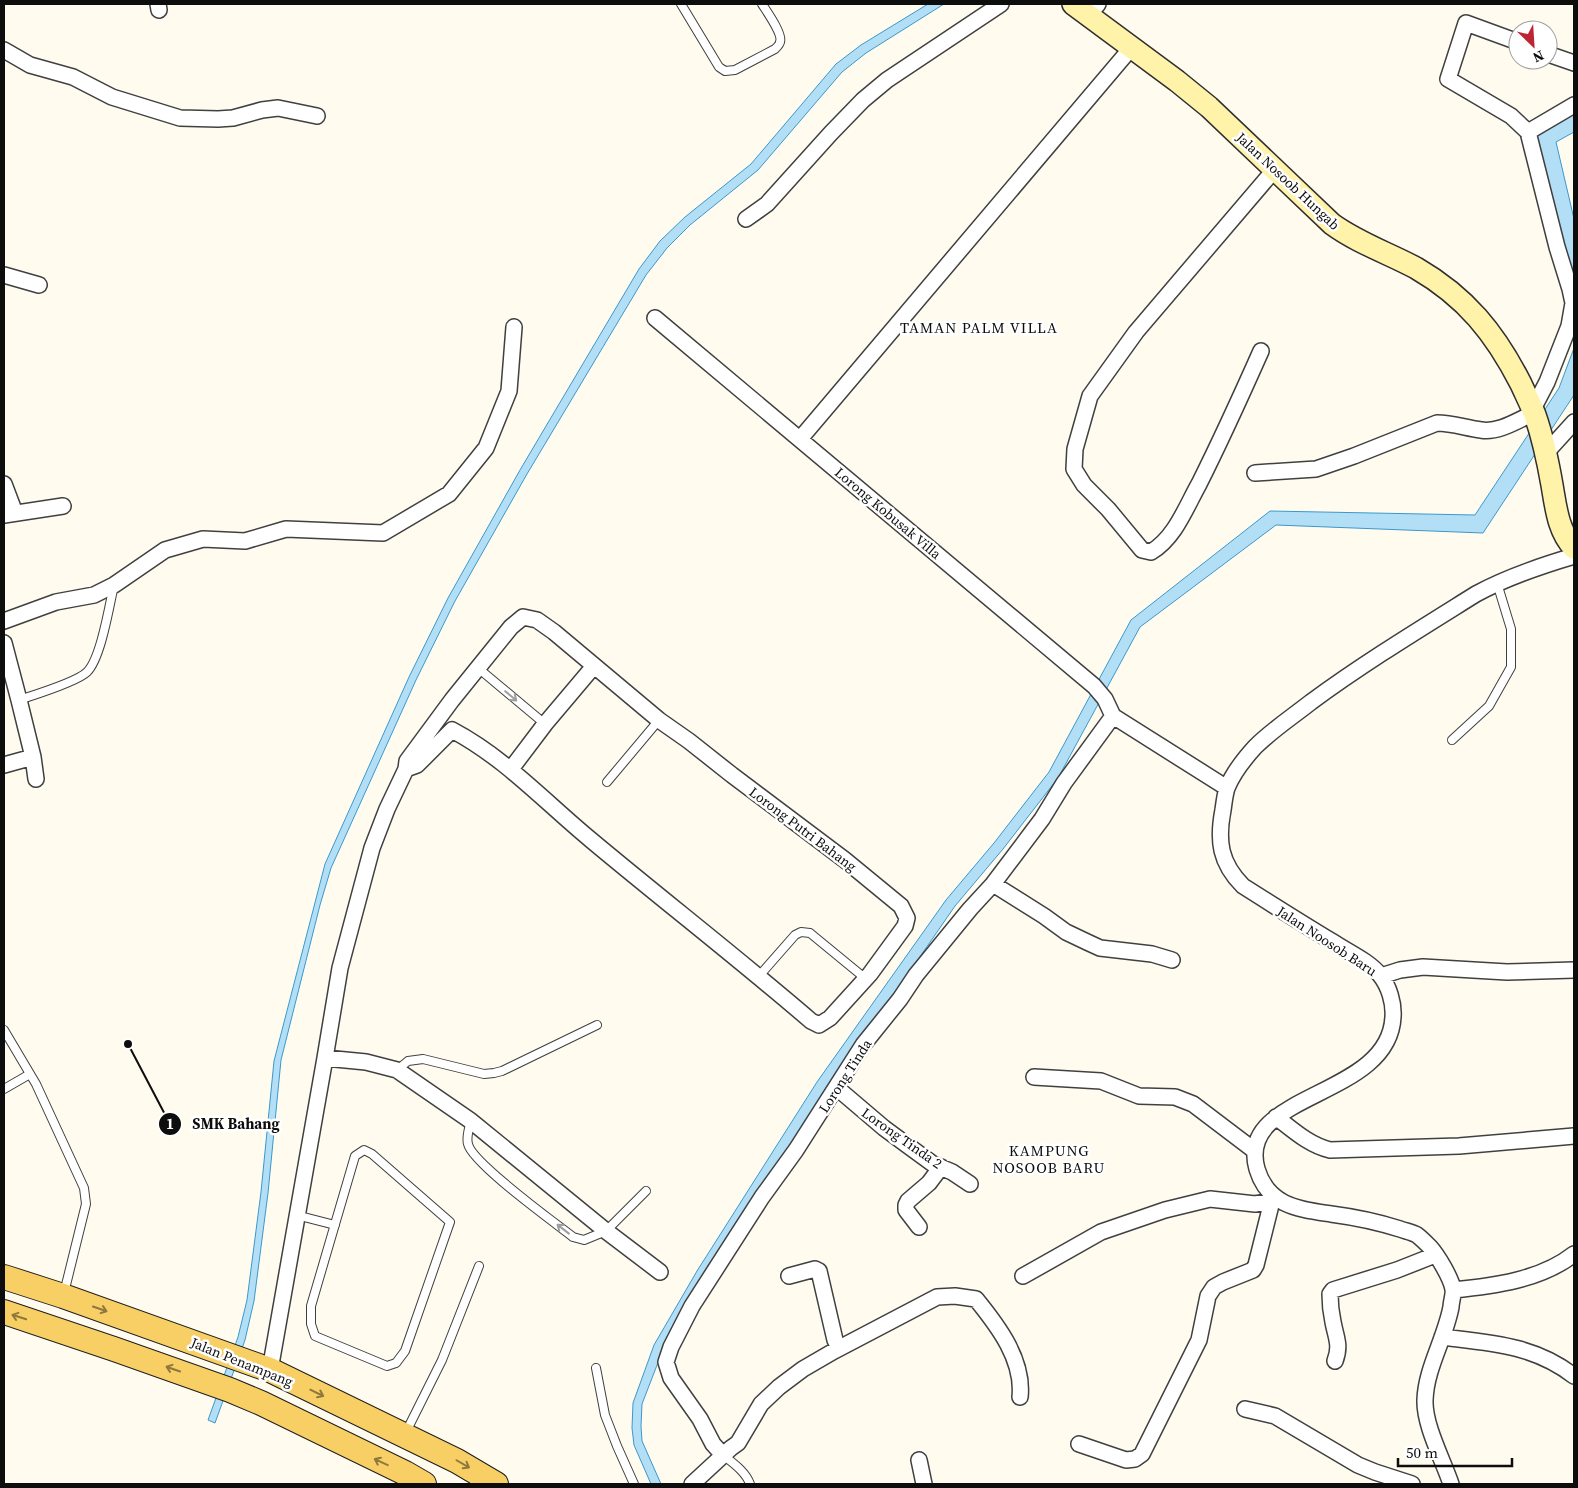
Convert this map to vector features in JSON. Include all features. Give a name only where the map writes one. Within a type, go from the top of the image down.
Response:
[{"type":"main road","name":"Jalan Nosoob Hungab","points":[[1086,7],[1132,47],[1209,107],[1318,212],[1347,235],[1426,274],[1466,304],[1502,349],[1534,413],[1562,530],[1574,548]]},
{"type":"main road","name":"Jalan Penampang","points":[[4,1277],[63,1296],[270,1370],[457,1461],[496,1484]]},
{"type":"main road","points":[[4,1312],[224,1388],[261,1403],[424,1484]]},
{"type":"street","points":[[746,219],[766,204],[863,100],[887,80],[1002,4]]},
{"type":"street","points":[[1255,473],[1316,468],[1354,456],[1437,423],[1483,431],[1510,424],[1534,413],[1569,326],[1572,303],[1528,132],[1511,116],[1448,79],[1466,23],[1508,38]]},
{"type":"street","points":[[800,439],[1132,47]]},
{"type":"street","points":[[4,50],[30,65],[73,77],[112,97],[180,118],[232,118],[278,108],[317,116]]},
{"type":"street","points":[[1558,57],[1574,63]]},
{"type":"street","points":[[1528,132],[1574,105]]},
{"type":"street","points":[[1261,351],[1215,452],[1178,522],[1159,547],[1151,552],[1142,550],[1108,509],[1084,485],[1074,469],[1075,449],[1090,396],[1136,332],[1275,169]]},
{"type":"street","points":[[4,275],[39,285]]},
{"type":"street","name":"Lorong Kobusak Villa","points":[[655,318],[1094,686],[1105,699],[1113,716]]},
{"type":"street","points":[[4,621],[56,602],[94,595],[114,585],[165,550],[203,539],[245,541],[286,529],[383,533],[449,494],[486,448],[509,391],[514,328]]},
{"type":"street","points":[[1544,450],[1574,422]]},
{"type":"street","points":[[4,484],[9,514],[63,506]]},
{"type":"street","name":"Jalan Noosob Baru","points":[[1255,1151],[1257,1139],[1276,1117],[1348,1078],[1375,1058],[1384,1048],[1393,1025],[1394,1010],[1390,993],[1381,976],[1358,958],[1243,886],[1234,877],[1221,848],[1220,828],[1227,788],[1240,765],[1269,734],[1336,684],[1437,618],[1497,583],[1522,572],[1574,556]]},
{"type":"street","name":"Lorong Putri Bahang","points":[[270,1370],[340,968],[372,848],[386,809],[406,769],[407,761],[437,720],[511,627],[523,617],[537,620],[554,632],[659,720],[845,860],[901,906],[907,918],[905,926],[866,979],[830,1018],[819,1025],[811,1021],[759,976],[557,812],[511,769],[477,744],[437,720]]},
{"type":"street","points":[[4,643],[33,757],[36,780]]},
{"type":"street","points":[[511,769],[545,724],[594,666]]},
{"type":"street","points":[[1113,716],[1227,788]]},
{"type":"street","name":"Lorong Tinda","points":[[723,1455],[713,1444],[700,1419],[671,1378],[666,1362],[671,1347],[692,1306],[863,1045],[900,999],[916,975],[993,884],[1042,819],[1064,783],[1113,716]]},
{"type":"street","points":[[406,769],[417,765],[452,730]]},
{"type":"street","points":[[4,765],[33,757]]},
{"type":"street","points":[[993,884],[1066,932],[1100,948],[1152,954],[1172,960]]},
{"type":"street","points":[[1381,976],[1400,970],[1423,967],[1507,972],[1574,970]]},
{"type":"street","points":[[325,1058],[366,1062],[397,1070],[471,1121],[606,1231],[660,1272]]},
{"type":"street","points":[[1034,1076],[1101,1081],[1140,1096],[1175,1097],[1193,1104],[1255,1151],[1256,1166],[1261,1179],[1275,1201],[1253,1270],[1214,1287],[1208,1296],[1198,1340],[1142,1454],[1135,1459],[1126,1460],[1079,1444]]},
{"type":"street","name":"Lorong Tinda 2","points":[[836,1088],[884,1128],[934,1164],[952,1172],[970,1184]]},
{"type":"street","points":[[1276,1117],[1310,1143],[1330,1150],[1459,1146],[1574,1136]]},
{"type":"street","points":[[919,1227],[906,1210],[906,1205],[908,1201],[929,1183],[941,1167]]},
{"type":"street","points":[[1024,1276],[1101,1232],[1165,1210],[1210,1199],[1243,1204],[1275,1201],[1304,1210],[1334,1214],[1416,1234],[1431,1247],[1454,1290],[1448,1320],[1426,1383],[1424,1403],[1429,1424],[1451,1484]]},
{"type":"street","points":[[1335,1361],[1338,1340],[1331,1311],[1330,1294],[1333,1290],[1397,1270],[1435,1255]]},
{"type":"street","points":[[1454,1290],[1508,1283],[1572,1260]]},
{"type":"street","points":[[788,1276],[815,1269],[819,1271],[835,1340],[839,1348]]},
{"type":"street","points":[[692,1484],[738,1443],[760,1404],[803,1369],[937,1297],[955,1296],[976,1299],[995,1322],[1011,1352],[1019,1374],[1020,1397]]},
{"type":"street","points":[[1442,1337],[1481,1342],[1535,1353],[1556,1363],[1574,1376]]},
{"type":"street","points":[[1245,1409],[1275,1416],[1358,1465],[1412,1484]]},
{"type":"street","points":[[919,1460],[924,1484]]},
{"type":"lane","points":[[681,4],[718,67],[725,71],[734,70],[775,49],[780,43],[779,32],[762,4]]},
{"type":"lane","points":[[1452,740],[1489,706],[1511,667],[1511,629],[1497,583]]},
{"type":"lane","points":[[19,700],[69,682],[86,673],[97,656],[114,585]]},
{"type":"lane","points":[[478,668],[545,724]]},
{"type":"lane","points":[[607,782],[659,720]]},
{"type":"lane","points":[[759,976],[795,935],[801,932],[810,933],[866,979]]},
{"type":"lane","points":[[397,1070],[408,1061],[424,1059],[484,1074],[494,1073],[524,1061],[597,1025]]},
{"type":"lane","points":[[4,1030],[30,1074],[84,1188],[86,1204],[63,1296]]},
{"type":"lane","points":[[4,1089],[30,1074]]},
{"type":"lane","points":[[471,1121],[468,1130],[468,1144],[474,1154],[504,1183],[573,1237],[584,1240],[606,1231],[646,1191]]},
{"type":"lane","points":[[364,1150],[372,1154],[450,1222],[406,1350],[396,1364],[387,1366],[315,1336],[311,1324],[311,1306],[334,1225],[355,1156],[364,1150]]},
{"type":"lane","points":[[296,1215],[334,1225]]},
{"type":"lane","points":[[404,1435],[442,1360],[479,1266]]},
{"type":"lane","points":[[596,1368],[605,1414],[634,1484]]},
{"type":"lane","points":[[723,1455],[742,1472],[750,1484]]},
{"type":"water","points":[[928,4],[944,4],[866,53],[842,72],[758,170],[690,225],[667,248],[646,275],[527,474],[455,601],[416,680],[331,868],[281,1060],[268,1193],[254,1301],[245,1340],[215,1423],[208,1420],[238,1337],[247,1300],[261,1192],[274,1061],[325,864],[409,677],[448,598],[520,470],[639,269],[660,241],[685,217],[751,164],[836,64],[861,45]]},
{"type":"water","points":[[1574,112],[1574,132],[1556,142],[1574,219],[1574,284],[1535,134]]},
{"type":"water","points":[[1574,348],[1574,395],[1483,533],[1276,525],[1140,627],[1058,778],[1003,849],[955,906],[828,1090],[664,1347],[642,1404],[642,1441],[661,1484],[651,1484],[634,1445],[632,1428],[633,1403],[654,1345],[697,1271],[817,1082],[946,900],[994,843],[1049,772],[1131,620],[1270,511],[1475,515],[1559,388]]},
{"type":"place","name":"SMK Bahang","points":[[128,1044]]},
{"type":"district","name":"TAMAN PALM VILLA","points":[[979,328]]},
{"type":"district","name":"KAMPUNG NOSOOB BARU","points":[[1049,1160]]}]
